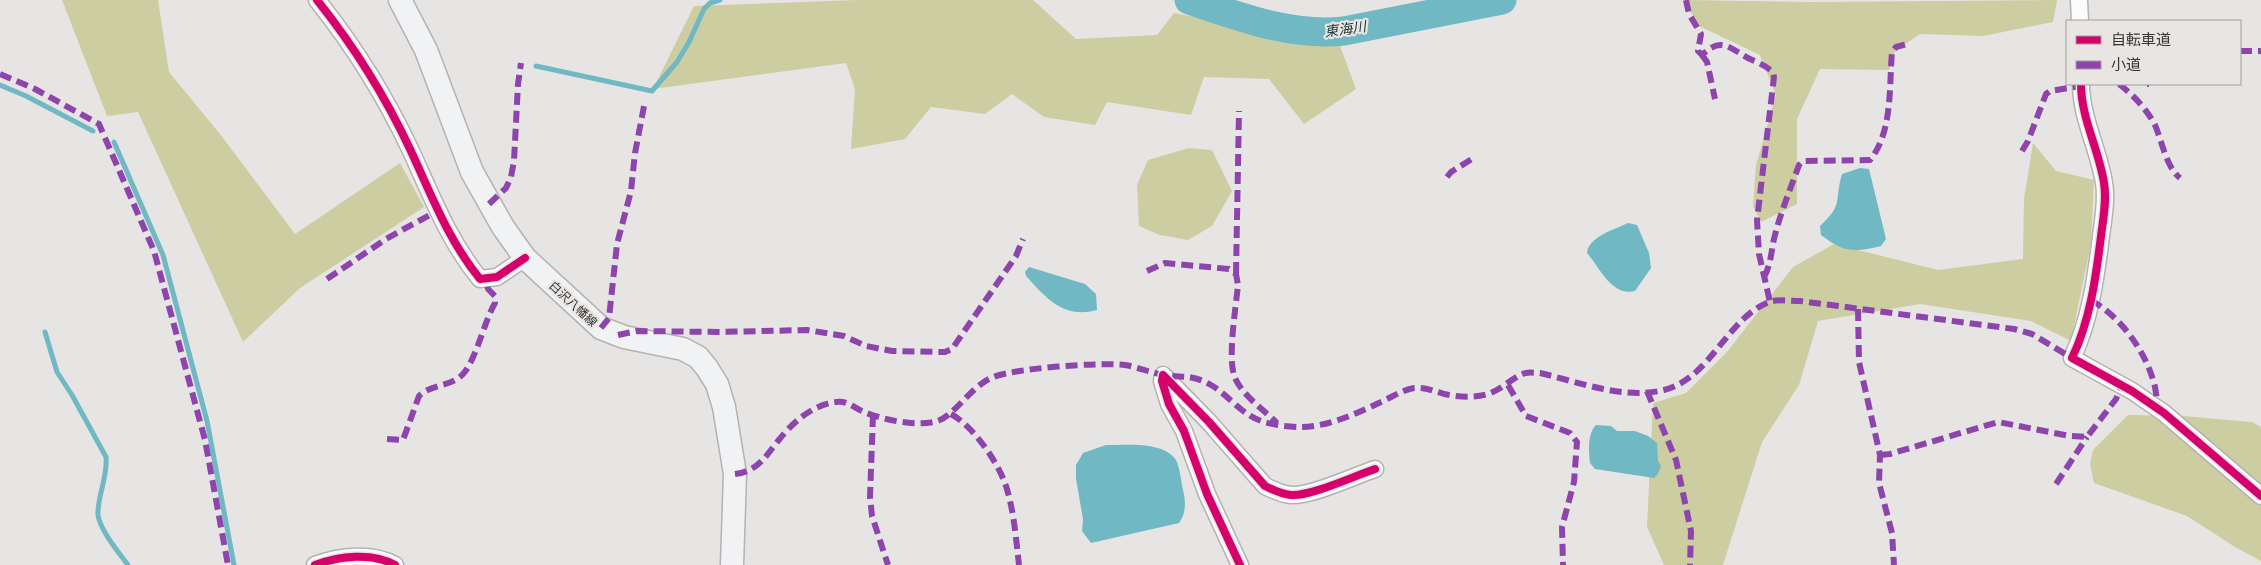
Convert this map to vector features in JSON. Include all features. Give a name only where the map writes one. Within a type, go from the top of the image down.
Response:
[{"type":"main road","name":"白沢八幡線","points":[[400,0],[426,50],[472,172],[503,227],[525,258],[601,328],[624,338],[683,348],[698,357],[707,368],[716,384],[724,407],[734,466],[735,493],[732,565]]},
{"type":"street","points":[[317,0],[343,31],[393,116],[437,211],[464,259],[480,279],[497,277],[525,258]]},
{"type":"street","points":[[2079,0],[2080,20]]},
{"type":"street","points":[[2081,85],[2082,104],[2102,171],[2104,200],[2097,269],[2091,300],[2078,346],[2072,358],[2132,391],[2164,413],[2261,496]]},
{"type":"street","points":[[1240,565],[1207,494],[1184,431],[1169,404],[1162,381],[1163,375],[1209,422],[1265,486],[1278,492],[1292,495],[1305,494],[1375,469]]},
{"type":"street","points":[[315,565],[325,561],[372,556],[395,565]]},
{"type":"green space","points":[[62,0],[158,0],[169,72],[220,134],[295,234],[400,163],[424,207],[300,288],[243,342],[138,112],[107,116]]},
{"type":"green space","points":[[857,0],[1033,0],[1076,39],[1157,35],[1174,13],[1339,43],[1356,89],[1304,124],[1269,79],[1204,77],[1191,115],[1107,102],[1095,125],[1044,117],[1012,94],[985,114],[931,107],[905,139],[851,149],[855,89],[846,63],[653,89],[694,6]]},
{"type":"green space","points":[[1684,0],[1813,2],[2057,0],[2053,22],[1983,36],[1920,34],[1895,51],[1889,70],[1820,69],[1797,119],[1797,204],[1761,222],[1753,206],[1756,165],[1776,95],[1760,55],[1699,26]]},
{"type":"green space","points":[[2033,143],[2056,171],[2094,180],[2091,243],[2071,341],[2031,321],[1920,304],[1818,321],[1799,385],[1762,442],[1723,565],[1664,565],[1647,527],[1653,403],[1686,393],[1727,352],[1793,267],[1834,244],[1938,270],[2023,259],[2024,199]]},
{"type":"green space","points":[[1189,148],[1212,150],[1232,191],[1212,226],[1188,240],[1160,235],[1139,226],[1137,185],[1148,160]]},
{"type":"green space","points":[[2128,415],[2183,416],[2252,422],[2261,427],[2261,561],[2235,547],[2187,516],[2094,483],[2090,464],[2093,450]]},
{"type":"water","points":[[1860,168],[1869,169],[1886,239],[1881,246],[1863,250],[1849,250],[1836,245],[1821,235],[1820,226],[1828,219],[1835,207],[1842,174]]},
{"type":"water","points":[[1628,223],[1637,225],[1649,253],[1651,268],[1635,291],[1627,292],[1613,286],[1587,253],[1592,242],[1597,238]]},
{"type":"water","points":[[1029,267],[1085,284],[1096,294],[1097,310],[1075,312],[1057,305],[1026,276],[1025,272]]},
{"type":"water","points":[[1596,425],[1611,426],[1617,431],[1635,431],[1648,436],[1657,443],[1658,461],[1661,466],[1658,474],[1654,478],[1595,469],[1590,463],[1589,448],[1591,433]]},
{"type":"water","points":[[1106,445],[1144,445],[1154,447],[1170,454],[1176,460],[1185,499],[1184,512],[1179,523],[1091,543],[1082,531],[1083,519],[1076,479],[1076,465],[1083,453]]},
{"type":"waterway","points":[[536,66],[652,91],[677,62],[689,42],[704,9],[710,3],[720,0]]},
{"type":"waterway","name":"東海川","points":[[1189,0],[1265,24],[1304,31],[1324,32],[1344,31],[1502,0]]},
{"type":"waterway","points":[[0,85],[26,96],[93,131]]},
{"type":"waterway","points":[[114,142],[163,255],[207,421],[234,565]]},
{"type":"waterway","points":[[45,332],[57,372],[72,395],[106,457],[98,508],[99,521],[128,565]]},
{"type":"marked path","points":[[1686,0],[1689,14],[1701,34],[1698,51],[1702,55],[1714,46],[1730,47],[1773,72],[1774,77],[1757,220],[1759,254],[1770,302]]},
{"type":"marked path","points":[[1764,277],[1779,220],[1799,165],[1803,161],[1870,160],[1877,149],[1883,136],[1889,108],[1892,52],[1896,47],[1907,44]]},
{"type":"marked path","points":[[2241,51],[2261,51]]},
{"type":"marked path","points":[[1702,55],[1707,62],[1715,99]]},
{"type":"marked path","points":[[489,204],[506,188],[511,177],[514,161],[521,63]]},
{"type":"marked path","points":[[0,74],[35,89],[99,124],[154,251],[205,440],[228,565]]},
{"type":"marked path","points":[[2120,85],[2148,113],[2158,131],[2168,161],[2180,178]]},
{"type":"marked path","points":[[2022,151],[2028,141],[2046,94],[2050,91],[2081,86]]},
{"type":"marked path","points":[[601,328],[609,318],[617,244],[631,191],[635,153],[645,101]]},
{"type":"marked path","points":[[1236,274],[1239,111]]},
{"type":"marked path","points":[[1447,177],[1451,172],[1475,157]]},
{"type":"marked path","points":[[327,279],[386,239],[437,211]]},
{"type":"marked path","points":[[618,335],[637,331],[807,330],[844,336],[866,346],[892,351],[945,352],[952,349],[1016,256],[1023,239]]},
{"type":"marked path","points":[[1147,271],[1165,263],[1229,269],[1236,274],[1238,285],[1232,346],[1235,378],[1243,391],[1277,423]]},
{"type":"marked path","points":[[387,439],[403,440],[419,396],[429,389],[453,381],[468,368],[495,303],[495,296],[488,289],[487,278]]},
{"type":"marked path","points":[[2091,300],[2123,326],[2139,349],[2155,387],[2157,399],[2155,407]]},
{"type":"marked path","points":[[735,474],[750,470],[765,458],[797,421],[811,411],[827,404],[844,402],[872,415],[899,422],[934,422],[941,420],[954,410],[974,390],[989,379],[1015,372],[1056,367],[1113,364],[1125,365],[1164,375],[1193,378],[1216,388],[1244,412],[1260,421],[1295,427],[1321,425],[1342,419],[1414,388],[1455,396],[1472,397],[1488,394],[1518,376],[1528,373],[1540,373],[1602,389],[1649,393],[1664,390],[1694,374],[1741,321],[1754,310],[1769,302],[1776,301],[1800,301],[2014,329],[2032,334],[2072,358]]},
{"type":"marked path","points":[[1858,309],[1859,362],[1880,455],[1879,483],[1892,533],[1894,565]]},
{"type":"marked path","points":[[1508,385],[1526,416],[1570,433],[1577,442],[1574,482],[1562,527],[1563,565]]},
{"type":"marked path","points":[[1880,455],[1890,454],[1998,422],[2070,436],[2087,437],[2116,399],[2122,385]]},
{"type":"marked path","points":[[1647,391],[1676,460],[1691,531],[1690,565]]},
{"type":"marked path","points":[[951,414],[976,436],[991,456],[1002,477],[1011,505],[1019,565]]},
{"type":"marked path","points":[[873,415],[870,497],[872,516],[888,565]]},
{"type":"marked path","points":[[2056,484],[2087,437]]},
{"type":"cycle path","points":[[317,0],[356,53],[379,90],[410,149],[449,233],[480,279],[497,277],[525,258]]},
{"type":"cycle path","points":[[2081,85],[2087,122],[2102,171],[2105,203],[2097,267],[2088,314],[2072,358],[2132,391],[2164,413],[2261,496]]},
{"type":"cycle path","points":[[1240,565],[1207,494],[1184,431],[1169,404],[1162,381],[1163,375],[1209,422],[1265,486],[1271,489],[1291,495],[1300,494],[1321,489],[1375,469]]},
{"type":"cycle path","points":[[315,565],[334,559],[355,557],[376,558],[395,565]]}]
